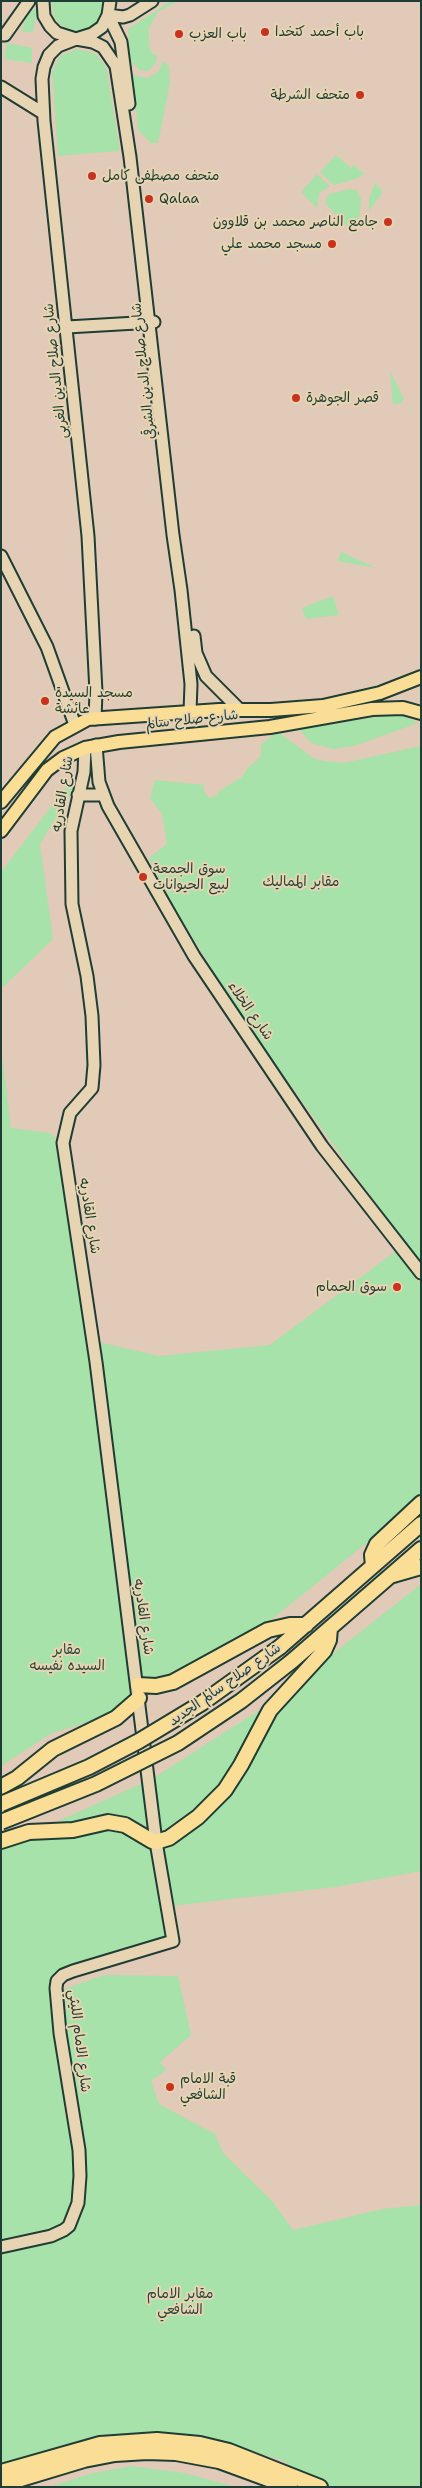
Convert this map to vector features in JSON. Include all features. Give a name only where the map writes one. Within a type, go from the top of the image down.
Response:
[{"type":"highway","points":[[373,1566],[372,1555],[377,1544],[421,1502]]},
{"type":"highway","name":"شارع صلاح سالم الجديد","points":[[1,1804],[89,1767],[139,1741],[211,1697],[280,1647],[421,1524]]},
{"type":"highway","name":"شارع صلاح سالم الجديد","points":[[1,1822],[120,1773],[178,1743],[241,1701],[292,1661],[421,1549]]},
{"type":"highway","points":[[390,1576],[421,1567]]},
{"type":"highway","points":[[1,1787],[17,1778],[53,1749],[116,1718],[139,1691],[173,1682],[268,1630],[290,1624],[306,1625]]},
{"type":"highway","points":[[1,1841],[36,1831],[73,1830],[114,1822],[130,1827],[156,1842],[169,1838],[188,1824],[225,1790],[244,1761],[270,1710],[324,1651],[329,1640],[330,1628]]},
{"type":"highway","points":[[1,2472],[100,2444],[157,2440],[186,2442],[228,2451],[320,2487]]},
{"type":"highway","points":[[1,2485],[84,2460],[115,2454],[146,2452],[176,2453],[219,2461],[290,2487]]},
{"type":"main road","name":"شارع صلاح الدين الشرقي","points":[[42,1],[44,16],[50,26],[63,36],[93,42],[103,47],[111,56],[116,66],[130,157],[171,479],[196,653],[202,670],[210,683],[240,710]]},
{"type":"main road","points":[[76,39],[92,34],[102,27],[108,15],[110,1]]},
{"type":"main road","points":[[108,15],[123,17],[130,15],[152,1]]},
{"type":"main road","points":[[1,35],[5,34],[25,4]]},
{"type":"main road","name":"شارع صلاح الدين الشرقي","points":[[108,15],[119,35],[122,49],[173,535],[192,684],[190,712]]},
{"type":"main road","name":"شارع صلاح الدين الغربى","points":[[76,39],[58,46],[49,55],[44,67],[43,113],[88,536],[95,718]]},
{"type":"main road","points":[[1,88],[43,113]]},
{"type":"main road","points":[[67,327],[151,322]]},
{"type":"main road","points":[[1,556],[47,647],[75,725]]},
{"type":"main road","name":"شارع صلاح سالم","points":[[1,802],[55,737],[75,725],[95,718],[190,712],[288,709],[339,704],[380,693],[421,677]]},
{"type":"main road","name":"شارع صلاح سالم","points":[[1,831],[47,770],[63,758],[90,747],[270,727],[381,708],[403,708],[421,713]]},
{"type":"main road","name":"شارع الخلاء","points":[[90,747],[102,795],[169,915],[199,963],[322,1146],[419,1269]]},
{"type":"main road","name":"شارع القادريه","points":[[90,747],[78,795],[71,843],[72,904],[88,983],[94,1065],[92,1088],[70,1113],[63,1143],[85,1285],[139,1691],[156,1842],[173,1942]]},
{"type":"main road","points":[[78,795],[102,795]]},
{"type":"main road","name":"شارع الامام الليثي","points":[[1,2247],[50,2236],[69,2226],[78,2203],[80,2163],[60,2033],[57,1981],[63,1975],[73,1971],[173,1942]]},
{"type":"green space","points":[[52,1],[105,1],[103,16],[90,29],[73,31],[58,23],[54,16]]},
{"type":"green space","points":[[171,1],[176,2],[158,12],[149,28],[149,45],[153,55],[157,55],[156,63],[148,71],[139,70],[130,60],[128,29]]},
{"type":"green space","points":[[35,8],[38,9],[33,32],[22,32],[26,16]]},
{"type":"green space","points":[[7,43],[32,48],[32,63],[4,59]]},
{"type":"green space","points":[[77,49],[94,53],[106,66],[120,151],[58,156],[52,72],[60,56]]},
{"type":"green space","points":[[163,61],[169,66],[170,82],[158,143],[151,143],[138,130],[132,75],[148,78],[158,72]]},
{"type":"green space","points":[[336,155],[351,168],[354,165],[364,174],[356,179],[334,185],[320,172]]},
{"type":"green space","points":[[317,174],[330,186],[319,193],[317,208],[301,192]]},
{"type":"green space","points":[[375,183],[383,192],[369,211],[369,199]]},
{"type":"green space","points":[[350,189],[357,190],[361,199],[359,222],[350,227],[345,225],[325,203],[329,194]]},
{"type":"green space","points":[[390,371],[403,397],[403,403],[393,404]]},
{"type":"green space","points":[[341,552],[376,568],[338,561]]},
{"type":"green space","points":[[333,596],[339,615],[306,619],[302,608]]},
{"type":"green space","points":[[394,714],[401,715],[418,723],[354,746],[334,749],[311,743],[299,729]]},
{"type":"green space","name":"مقابر المماليك","points":[[277,731],[313,758],[324,761],[344,763],[421,746],[421,1266],[242,1018],[175,909],[149,858],[167,844],[162,814],[150,798],[155,780],[204,785],[204,792],[209,798],[216,796],[218,792],[242,777],[247,769],[261,756],[261,745]]},
{"type":"green space","points":[[73,778],[74,788],[40,844],[53,939],[1,989],[1,872]]},
{"type":"green space","name":"مقابر السيده نفيسه","points":[[1,1047],[11,1128],[50,1133],[58,1141],[136,1682],[129,1700],[106,1717],[52,1733],[1,1766]]},
{"type":"green space","points":[[396,1251],[421,1285],[421,1499],[261,1628],[143,1687],[99,1342],[159,1356],[270,1345]]},
{"type":"green space","points":[[421,1584],[421,1871],[335,1887],[171,1906],[155,1777],[272,1702]]},
{"type":"green space","points":[[147,1781],[165,1937],[56,1980],[64,2110],[78,2167],[78,2195],[66,2226],[1,2245],[1,1847]]},
{"type":"green space","name":"مقابر الامام الشافعي","points":[[104,1975],[178,1976],[191,2035],[160,2062],[166,2070],[151,2081],[159,2104],[215,2134],[223,2153],[272,2201],[293,2230],[383,2209],[421,2205],[421,2487],[330,2487],[300,2474],[282,2460],[192,2436],[146,2436],[1,2468],[1,2250],[58,2236],[79,2208],[64,1989]]},
{"type":"green space","points":[[131,2466],[184,2473],[236,2487],[50,2487],[89,2474]]},
{"type":"place","name":"باب أحمد كتخدا","points":[[265,32]]},
{"type":"place","name":"باب العزب","points":[[179,34]]},
{"type":"place","name":"متحف الشرطة","points":[[360,95]]},
{"type":"place","name":"متحف مصطفى كامل","points":[[92,176]]},
{"type":"place","name":"Qalaa","points":[[149,199]]},
{"type":"place","name":"جامع الناصر محمد بن قلاوون","points":[[388,222]]},
{"type":"place","name":"مسجد محمد علي","points":[[332,244]]},
{"type":"place","name":"قصر الجوهرة","points":[[296,398]]},
{"type":"place","name":"مسجد السيدة عائشة","points":[[45,701]]},
{"type":"place","name":"سوق الجمعة لبيع الحيوانات","points":[[143,877]]},
{"type":"place","name":"سوق الحمام","points":[[397,1287]]},
{"type":"place","name":"قبة الامام الشافعي","points":[[170,2087]]}]
